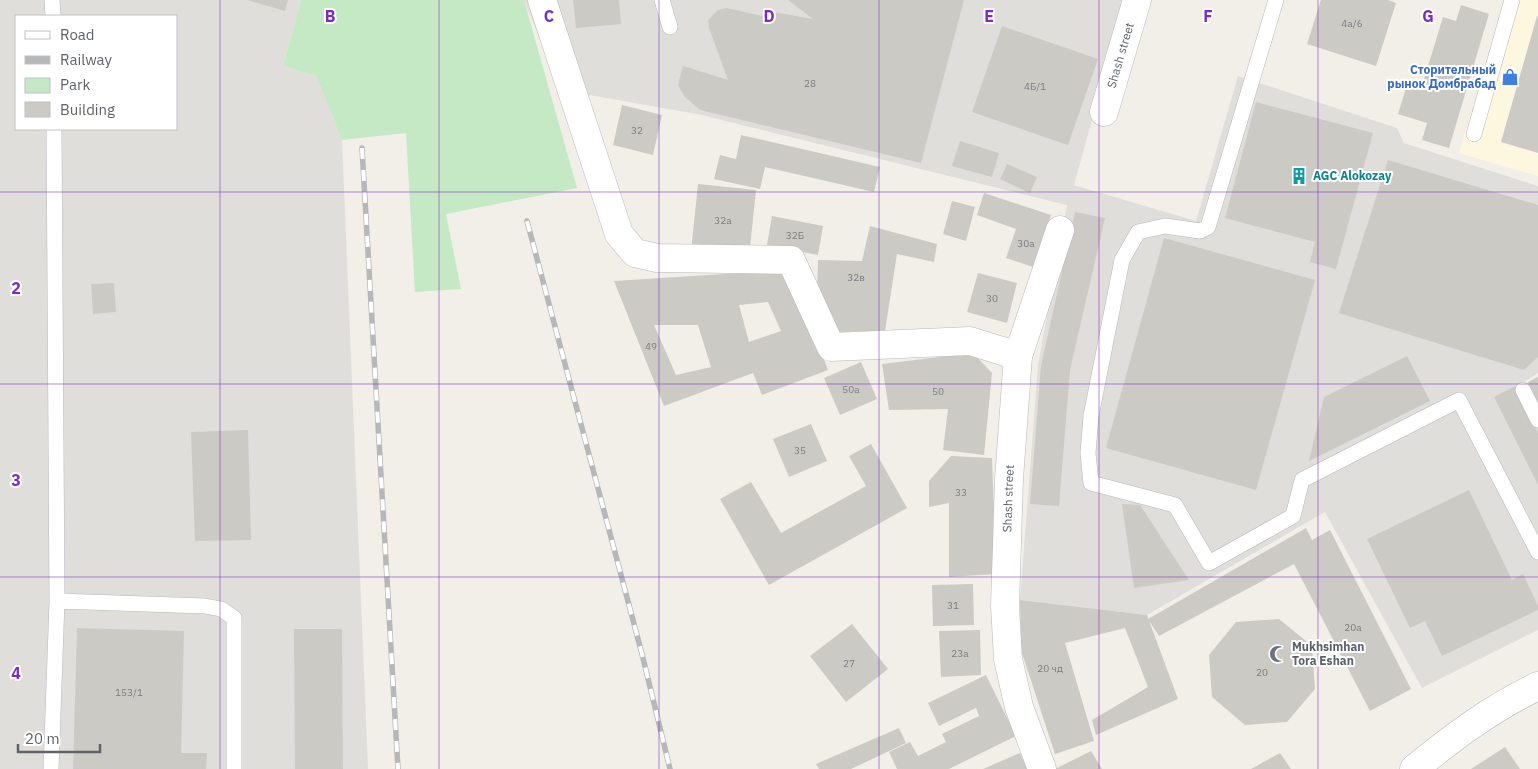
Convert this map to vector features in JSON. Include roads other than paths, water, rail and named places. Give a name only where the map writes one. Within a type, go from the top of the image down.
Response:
[{"type":"street","points":[[542,0],[619,234],[635,253],[657,258],[791,260],[831,347],[970,341],[1018,356]]},
{"type":"street","name":"Shash street","points":[[1104,112],[1137,0]]},
{"type":"street","name":"Shash street","points":[[1042,769],[1019,707],[1008,659],[1004,606],[1009,479],[1018,356],[1060,230]]},
{"type":"street","points":[[1414,769],[1458,733],[1514,698],[1538,686]]},
{"type":"lane","points":[[52,0],[53,15]]},
{"type":"lane","points":[[662,0],[670,27]]},
{"type":"lane","points":[[1276,0],[1208,227],[1200,232],[1165,226],[1138,232],[1122,260],[1091,416],[1088,453],[1091,483],[1175,504],[1209,563],[1293,516],[1302,480],[1459,400],[1538,552]]},
{"type":"lane","points":[[1474,134],[1512,0]]},
{"type":"lane","points":[[51,769],[57,601],[54,130]]},
{"type":"lane","points":[[1523,390],[1538,420]]},
{"type":"lane","points":[[57,601],[206,606],[220,608],[234,618],[234,769]]},
{"type":"railway","points":[[362,148],[398,769]]},
{"type":"railway","points":[[527,221],[642,654],[670,769]]},
{"type":"place","name":"Сторительный рынок Домбрабад","points":[[1510,77]]},
{"type":"place","name":"AGC Alokozay","points":[[1299,176]]},
{"type":"place","name":"Mukhsimhan Tora Eshan","points":[[1278,654]]}]
